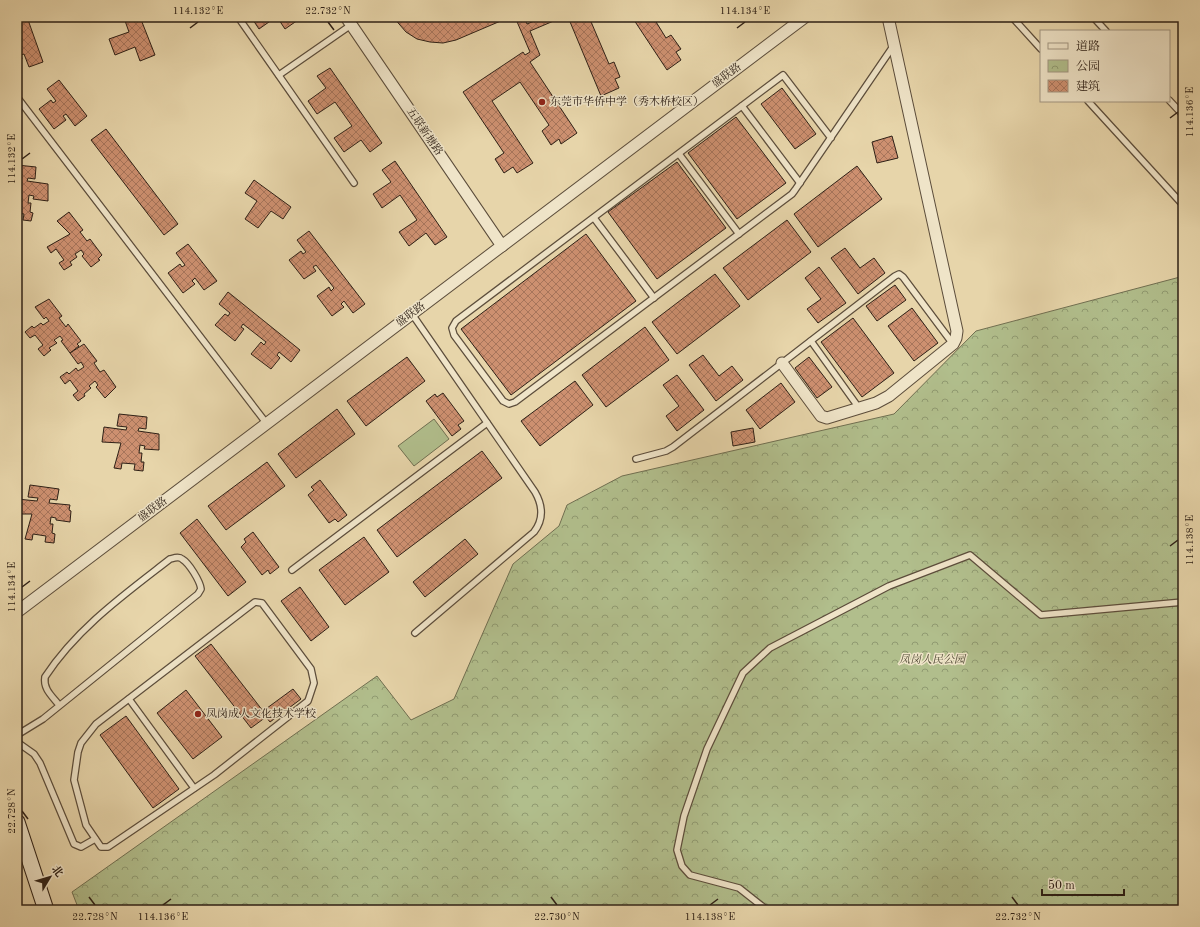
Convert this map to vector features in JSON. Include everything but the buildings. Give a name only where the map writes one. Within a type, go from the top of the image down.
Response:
[{"type":"street","name":"盛联路","points":[[17,612],[805,17]]},
{"type":"street","points":[[782,363],[821,416],[827,418],[859,408],[889,396],[952,344],[956,338],[957,331],[888,17]]},
{"type":"street","name":"五联新塘路","points":[[348,21],[502,246]]},
{"type":"street","points":[[17,822],[46,910]]},
{"type":"lane","points":[[238,17],[354,183]]},
{"type":"lane","points":[[1012,17],[1040,48]]},
{"type":"lane","points":[[1093,17],[1105,30]]},
{"type":"lane","points":[[279,76],[348,21]]},
{"type":"lane","points":[[831,138],[783,75],[456,321],[452,328],[454,335],[503,401],[509,404],[515,402],[792,194],[831,138],[894,45]]},
{"type":"lane","points":[[17,97],[267,424]]},
{"type":"lane","points":[[1170,101],[1183,115]]},
{"type":"lane","points":[[1089,102],[1183,205]]},
{"type":"lane","points":[[742,106],[800,183]]},
{"type":"lane","points":[[679,154],[739,234]]},
{"type":"lane","points":[[594,218],[654,298]]},
{"type":"lane","points":[[636,459],[666,451],[673,447],[899,274],[952,344]]},
{"type":"lane","points":[[412,314],[540,500],[541,517],[539,526],[534,532],[415,633]]},
{"type":"lane","points":[[811,341],[859,408]]},
{"type":"lane","points":[[292,570],[488,423]]},
{"type":"lane","points":[[767,910],[739,888],[690,875],[682,866],[677,850],[684,816],[707,749],[743,673],[770,648],[889,586],[970,555],[1041,615],[1183,602]]},
{"type":"lane","points":[[17,736],[59,706],[198,594],[201,589],[200,582],[182,559],[176,557],[170,559],[103,612],[74,641],[45,676],[44,683],[46,689],[59,706]]},
{"type":"lane","points":[[255,602],[262,603],[313,673],[314,683],[310,697],[305,705],[194,788],[108,847],[101,846],[86,825],[74,786],[78,752],[81,743],[89,731],[129,699],[255,602]]},
{"type":"lane","points":[[129,699],[194,788]]},
{"type":"lane","points":[[17,742],[34,754],[40,763],[74,844],[81,847],[95,839]]},
{"type":"green space","name":"凤岗人民公园","points":[[1183,274],[1183,910],[79,910],[72,892],[377,676],[411,720],[454,699],[513,564],[559,526],[567,505],[622,476],[894,414],[976,331],[1180,277]]},
{"type":"green space","points":[[434,419],[449,439],[414,466],[398,446]]},
{"type":"place","name":"东莞市华侨中学（秀木桥校区）","points":[[542,102]]},
{"type":"place","name":"凤岗成人文化技术学校","points":[[198,714]]}]
